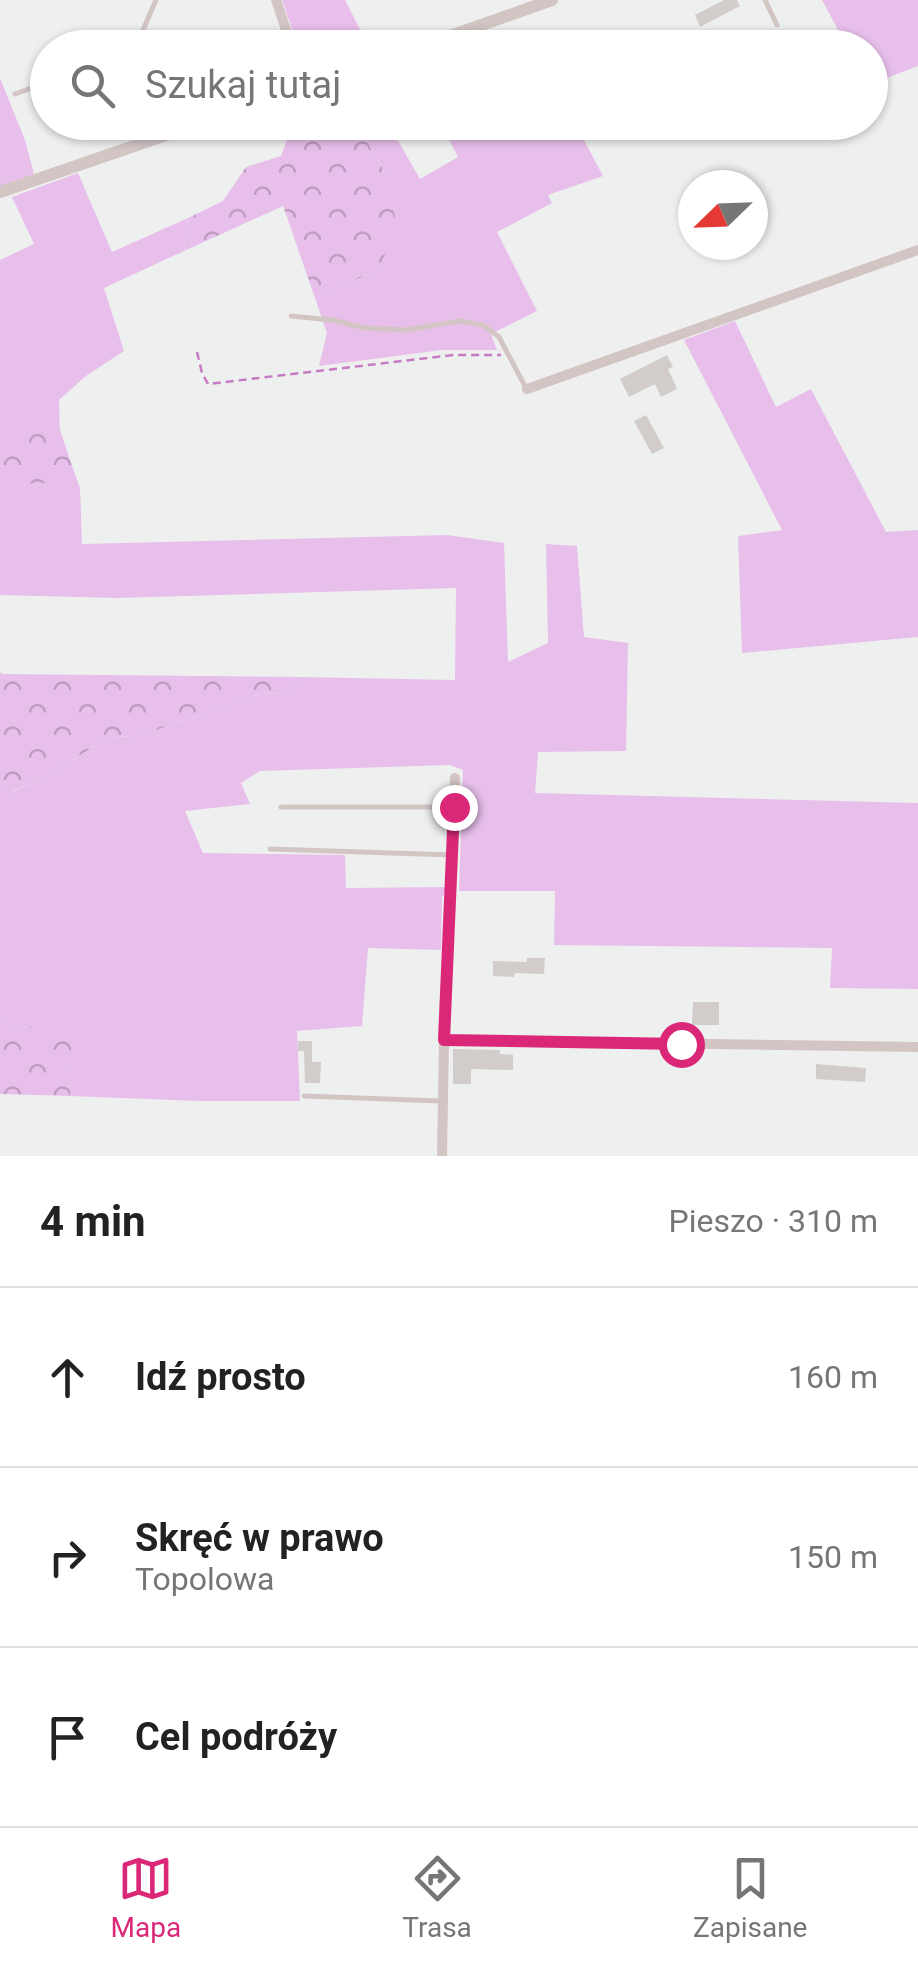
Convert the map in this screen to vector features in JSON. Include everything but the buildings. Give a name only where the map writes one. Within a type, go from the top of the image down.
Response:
[{"type":"street","points":[[276,0],[286,30]]},
{"type":"street","points":[[467,30],[552,0]]},
{"type":"street","points":[[0,192],[146,140]]},
{"type":"street","points":[[527,389],[918,250]]},
{"type":"street","points":[[442,1156],[455,778]]},
{"type":"street","points":[[444,1040],[918,1048]]},
{"type":"lane","points":[[143,30],[156,0]]},
{"type":"lane","points":[[765,0],[777,25]]},
{"type":"lane","points":[[14,94],[30,88]]},
{"type":"lane","points":[[291,316],[406,330],[460,321],[483,325],[498,337],[527,389]]},
{"type":"lane","points":[[281,807],[454,807]]},
{"type":"lane","points":[[270,849],[453,855]]},
{"type":"lane","points":[[304,1096],[444,1101]]},
{"type":"path","points":[[197,352],[208,384],[453,355],[508,355]]},
{"type":"green space","points":[[282,0],[345,0],[360,30],[292,30]]},
{"type":"green space","points":[[822,0],[918,0],[918,66],[888,77],[888,30],[838,30]]},
{"type":"green space","points":[[0,78],[34,174],[0,187]]},
{"type":"green space","points":[[287,140],[366,140],[386,174],[396,222],[380,269],[315,298],[283,206],[184,251],[188,218],[223,201],[246,167],[281,156]]},
{"type":"green space","points":[[366,140],[398,140],[420,179],[458,157],[449,140],[584,140],[603,176],[548,195],[552,203],[497,232],[537,311],[491,334],[497,350],[442,350],[319,366],[327,333],[315,298],[380,269],[386,174]]},
{"type":"green space","points":[[78,173],[112,252],[188,218],[184,251],[104,288],[124,351],[59,400],[60,435],[80,488],[82,544],[447,535],[504,543],[508,662],[548,643],[546,544],[577,546],[584,637],[628,643],[626,751],[538,752],[535,793],[918,803],[918,989],[830,988],[832,948],[554,945],[555,891],[459,891],[463,770],[450,765],[260,771],[241,783],[250,804],[185,811],[203,853],[345,855],[346,888],[446,887],[442,897],[441,950],[368,948],[362,1026],[297,1031],[300,1101],[70,1096],[73,1030],[16,1026],[0,1020],[0,791],[10,793],[45,777],[111,736],[136,737],[259,694],[288,693],[301,677],[455,680],[456,588],[117,598],[0,595],[0,260],[34,244],[12,197]]},
{"type":"green space","points":[[735,321],[776,407],[811,389],[886,532],[918,530],[918,637],[742,653],[738,536],[782,530],[684,340]]},
{"type":"green space","points":[[0,430],[60,430],[77,481],[0,485]]},
{"type":"green space","points":[[0,672],[301,677],[288,693],[259,694],[136,737],[111,736],[45,777],[9,793],[0,791]]},
{"type":"green space","points":[[0,1020],[16,1026],[74,1029],[70,1096],[0,1094]]},
{"type":"route","points":[[454,807],[444,1040],[681,1044]]}]
